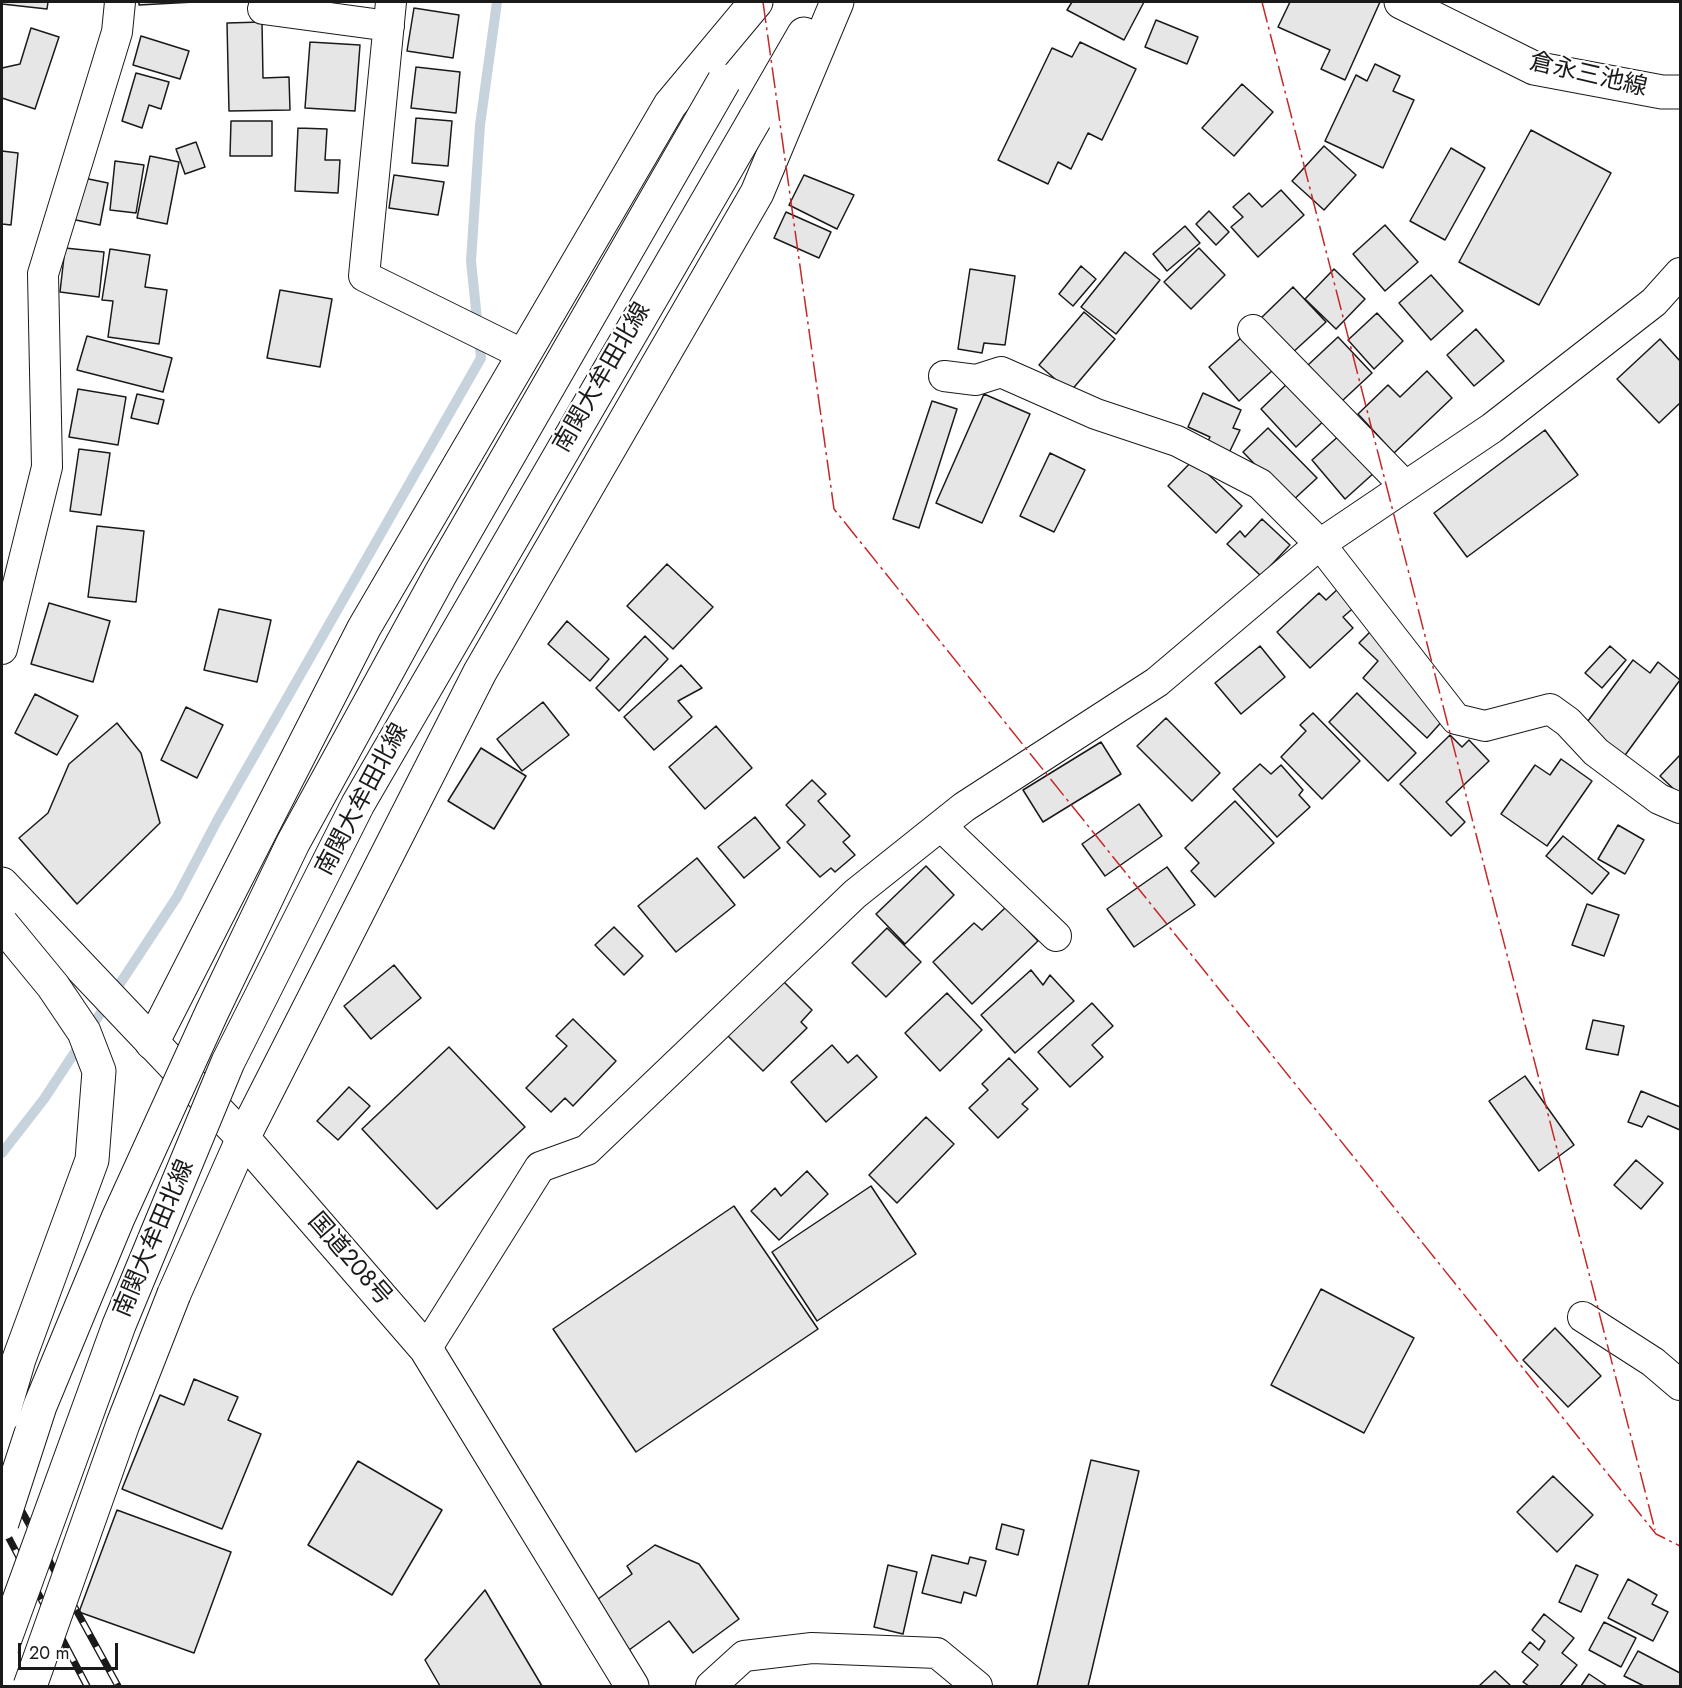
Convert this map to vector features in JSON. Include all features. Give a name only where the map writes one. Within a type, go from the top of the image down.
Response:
[{"type":"main road","points":[[153,1043],[364,628],[670,105],[756,2]]},
{"type":"main road","name":"南関大牟田北線","points":[[2,1523],[40,1406],[118,1218],[212,1012],[293,843],[441,573],[770,2]]},
{"type":"main road","name":"南関大牟田北線","points":[[2,1647],[119,1326],[228,1062],[358,804],[823,2]]},
{"type":"main road","points":[[30,1686],[123,1425],[174,1294],[243,1138],[480,672],[757,193],[837,2]]},
{"type":"main road","name":"倉永三池線","points":[[1401,2],[1534,68],[1662,92],[1680,92]]},
{"type":"main road","name":"国道208号","points":[[2,884],[243,1138],[426,1348],[632,1686]]},
{"type":"main road","points":[[2,924],[53,986],[84,1032],[99,1071],[92,1160],[19,1359],[2,1417]]},
{"type":"street","points":[[2,649],[47,467],[42,274],[117,32],[120,2]]},
{"type":"street","points":[[263,9],[390,14],[364,276],[524,355]]},
{"type":"street","points":[[426,1348],[540,1167],[587,1150],[855,894],[964,807],[1158,682],[1320,544],[1492,428],[1654,302],[1680,273]]},
{"type":"street","points":[[1253,330],[1405,486]]},
{"type":"street","points":[[944,376],[976,380],[1001,372],[1096,414],[1177,441],[1260,484],[1320,544],[1456,719],[1485,726],[1550,709],[1569,723],[1596,752],[1659,799],[1680,808]]},
{"type":"street","points":[[941,826],[1056,936]]},
{"type":"street","points":[[1583,1317],[1653,1362],[1680,1385]]},
{"type":"street","points":[[711,1686],[744,1656],[812,1648],[937,1653],[977,1686]]},
{"type":"building","points":[[2,2],[48,2],[47,9],[2,4]]},
{"type":"building","points":[[139,2],[194,2],[139,5]]},
{"type":"building","points":[[1072,2],[1144,2],[1124,40],[1067,10]]},
{"type":"building","points":[[1290,2],[1380,2],[1345,80],[1321,69],[1330,50],[1278,27]]},
{"type":"building","points":[[414,8],[459,15],[453,58],[407,51]]},
{"type":"building","points":[[1156,20],[1198,37],[1187,64],[1145,47]]},
{"type":"building","points":[[262,22],[263,78],[289,77],[290,110],[229,111],[227,23]]},
{"type":"building","points":[[31,28],[59,37],[35,109],[2,98],[2,68],[20,64]]},
{"type":"building","points":[[141,36],[189,51],[180,79],[133,65]]},
{"type":"building","points":[[310,42],[360,45],[355,111],[305,108]]},
{"type":"building","points":[[1080,42],[1136,69],[1102,140],[1088,133],[1071,169],[1058,162],[1048,184],[998,160],[1052,48],[1072,57]]},
{"type":"building","points":[[1375,64],[1400,76],[1393,91],[1414,100],[1383,168],[1325,141],[1356,75],[1367,81]]},
{"type":"building","points":[[416,67],[460,72],[456,113],[411,108]]},
{"type":"building","points":[[136,73],[169,82],[161,109],[149,105],[142,128],[122,121]]},
{"type":"building","points":[[1242,84],[1273,112],[1234,156],[1202,128]]},
{"type":"building","points":[[416,118],[452,121],[448,166],[412,163]]},
{"type":"building","points":[[231,121],[272,121],[272,156],[230,156]]},
{"type":"building","points":[[298,128],[327,129],[325,160],[340,160],[338,193],[295,191]]},
{"type":"building","points":[[1531,130],[1611,173],[1539,305],[1459,262]]},
{"type":"building","points":[[196,142],[205,167],[185,174],[176,149]]},
{"type":"building","points":[[1324,146],[1356,175],[1324,210],[1292,181]]},
{"type":"building","points":[[1451,148],[1485,168],[1445,240],[1410,221]]},
{"type":"building","points":[[2,151],[18,153],[11,225],[2,224]]},
{"type":"building","points":[[150,156],[179,162],[167,224],[137,218]]},
{"type":"building","points":[[115,161],[144,165],[136,213],[110,210]]},
{"type":"building","points":[[394,175],[444,182],[438,215],[389,208]]},
{"type":"building","points":[[804,175],[854,195],[837,229],[789,205]]},
{"type":"building","points":[[79,177],[108,183],[100,225],[71,219]]},
{"type":"building","points":[[1281,190],[1304,215],[1258,257],[1231,227],[1243,217],[1233,207],[1249,193],[1262,207]]},
{"type":"building","points":[[1209,211],[1229,232],[1216,245],[1196,224]]},
{"type":"building","points":[[786,212],[831,232],[819,258],[774,238]]},
{"type":"building","points":[[1385,225],[1418,262],[1385,291],[1353,254]]},
{"type":"building","points":[[1185,226],[1200,243],[1167,271],[1153,254]]},
{"type":"building","points":[[65,248],[104,252],[99,297],[60,292]]},
{"type":"building","points":[[1199,248],[1225,275],[1191,309],[1164,282]]},
{"type":"building","points":[[110,249],[150,255],[145,287],[167,290],[159,344],[108,337],[113,301],[102,300]]},
{"type":"building","points":[[1125,252],[1160,280],[1116,334],[1081,307]]},
{"type":"building","points":[[1081,266],[1096,279],[1073,306],[1059,294]]},
{"type":"building","points":[[970,269],[1015,276],[1005,345],[984,343],[982,353],[958,349]]},
{"type":"building","points":[[1334,269],[1365,299],[1336,329],[1305,299]]},
{"type":"building","points":[[1431,275],[1463,311],[1431,340],[1399,303]]},
{"type":"building","points":[[1293,287],[1326,322],[1291,354],[1259,320]]},
{"type":"building","points":[[280,290],[332,299],[320,367],[267,358]]},
{"type":"building","points":[[1084,312],[1115,339],[1070,392],[1039,365]]},
{"type":"building","points":[[1377,313],[1403,341],[1374,369],[1348,340]]},
{"type":"building","points":[[1476,329],[1504,361],[1474,386],[1447,355]]},
{"type":"building","points":[[87,336],[172,358],[163,392],[77,370]]},
{"type":"building","points":[[1243,336],[1273,370],[1239,401],[1209,367]]},
{"type":"building","points":[[1338,337],[1372,373],[1342,401],[1308,365]]},
{"type":"building","points":[[1660,339],[1680,361],[1680,403],[1659,423],[1617,379]]},
{"type":"building","points":[[1427,371],[1452,398],[1394,453],[1358,414],[1388,385],[1400,397]]},
{"type":"building","points":[[1292,379],[1328,417],[1296,447],[1261,409]]},
{"type":"building","points":[[78,389],[126,397],[118,445],[69,437]]},
{"type":"building","points":[[1203,393],[1241,410],[1233,428],[1240,430],[1229,453],[1207,443],[1210,437],[1188,427]]},
{"type":"building","points":[[137,394],[164,400],[158,424],[131,418]]},
{"type":"building","points":[[984,394],[1030,414],[982,523],[936,503]]},
{"type":"building","points":[[932,401],[957,409],[919,528],[893,519]]},
{"type":"building","points":[[1268,428],[1317,478],[1291,502],[1243,452]]},
{"type":"building","points":[[1545,430],[1578,475],[1467,557],[1434,513]]},
{"type":"building","points":[[1342,433],[1375,472],[1345,499],[1312,460]]},
{"type":"building","points":[[79,449],[110,453],[101,515],[70,511]]},
{"type":"building","points":[[1050,453],[1085,470],[1054,532],[1020,516]]},
{"type":"building","points":[[1193,460],[1242,506],[1216,533],[1168,486]]},
{"type":"building","points":[[1262,519],[1290,545],[1261,576],[1227,544],[1240,531],[1245,537]]},
{"type":"building","points":[[97,526],[144,531],[136,602],[88,597]]},
{"type":"building","points":[[667,564],[713,607],[673,649],[627,606]]},
{"type":"building","points":[[1340,587],[1357,605],[1343,617],[1353,628],[1310,668],[1277,632],[1319,593],[1326,600]]},
{"type":"building","points":[[49,603],[110,621],[93,682],[31,664]]},
{"type":"building","points":[[219,609],[271,620],[257,682],[204,670]]},
{"type":"building","points":[[567,621],[609,659],[590,681],[548,644]]},
{"type":"building","points":[[1373,629],[1455,707],[1427,738],[1363,678],[1378,661],[1359,643]]},
{"type":"building","points":[[645,636],[668,659],[619,711],[596,688]]},
{"type":"building","points":[[1260,646],[1285,677],[1241,714],[1215,683]]},
{"type":"building","points":[[1610,646],[1626,660],[1602,688],[1585,673]]},
{"type":"building","points":[[1633,660],[1650,673],[1658,662],[1680,680],[1623,758],[1582,729]]},
{"type":"building","points":[[681,665],[702,688],[678,701],[692,717],[654,750],[624,717]]},
{"type":"building","points":[[1357,693],[1416,753],[1388,781],[1329,722]]},
{"type":"building","points":[[35,694],[78,716],[57,755],[15,733]]},
{"type":"building","points":[[543,702],[569,735],[522,771],[497,739]]},
{"type":"building","points":[[186,707],[223,725],[197,778],[161,760]]},
{"type":"building","points":[[1313,713],[1360,761],[1322,799],[1281,757],[1306,731],[1300,725]]},
{"type":"building","points":[[1166,718],[1220,773],[1192,801],[1137,746]]},
{"type":"building","points":[[117,723],[141,753],[160,823],[77,904],[19,838],[48,813],[69,764]]},
{"type":"building","points":[[716,726],[752,768],[705,809],[669,767]]},
{"type":"building","points":[[1450,735],[1462,747],[1469,740],[1489,761],[1446,802],[1465,822],[1451,836],[1400,784]]},
{"type":"building","points":[[1101,742],[1121,774],[1043,822],[1023,790]]},
{"type":"building","points":[[481,748],[526,776],[494,829],[448,801]]},
{"type":"building","points":[[1680,755],[1680,795],[1660,776]]},
{"type":"building","points":[[1561,759],[1592,781],[1547,846],[1501,814],[1535,765],[1550,775]]},
{"type":"building","points":[[1260,764],[1271,774],[1281,765],[1303,790],[1299,795],[1310,807],[1277,837],[1233,789]]},
{"type":"building","points":[[812,780],[826,794],[818,801],[850,836],[843,842],[855,855],[835,872],[831,868],[820,877],[787,842],[805,825],[786,805]]},
{"type":"building","points":[[1235,801],[1274,843],[1215,897],[1191,871],[1199,863],[1185,848]]},
{"type":"building","points":[[1139,804],[1162,836],[1105,876],[1082,844]]},
{"type":"building","points":[[755,817],[780,848],[744,878],[718,847]]},
{"type":"building","points":[[1618,825],[1644,840],[1625,874],[1598,859]]},
{"type":"building","points":[[1563,836],[1609,873],[1592,894],[1546,856]]},
{"type":"building","points":[[697,858],[735,905],[676,952],[638,906]]},
{"type":"building","points":[[926,866],[954,895],[905,944],[876,914]]},
{"type":"building","points":[[1167,867],[1195,905],[1134,947],[1107,909]]},
{"type":"building","points":[[1587,904],[1619,915],[1604,956],[1572,945]]},
{"type":"building","points":[[1006,907],[1038,941],[972,1004],[933,962],[974,923],[982,930]]},
{"type":"building","points":[[614,927],[643,956],[624,975],[595,945]]},
{"type":"building","points":[[887,928],[921,962],[886,997],[852,963]]},
{"type":"building","points":[[394,965],[421,998],[371,1039],[344,1006]]},
{"type":"building","points":[[1031,970],[1043,985],[1050,975],[1074,1001],[1015,1053],[981,1015]]},
{"type":"building","points":[[782,980],[812,1010],[801,1022],[807,1028],[763,1071],[726,1034]]},
{"type":"building","points":[[947,993],[982,1030],[940,1071],[905,1033]]},
{"type":"building","points":[[1092,1003],[1113,1026],[1092,1045],[1103,1057],[1070,1087],[1038,1052]]},
{"type":"building","points":[[573,1019],[616,1061],[573,1106],[565,1098],[551,1112],[526,1088],[567,1046],[556,1036]]},
{"type":"building","points":[[1593,1020],[1624,1026],[1618,1055],[1586,1049]]},
{"type":"building","points":[[832,1045],[848,1063],[857,1055],[877,1077],[826,1122],[791,1082]]},
{"type":"building","points":[[449,1047],[525,1127],[437,1209],[362,1129]]},
{"type":"building","points":[[1009,1058],[1038,1089],[1022,1104],[1028,1109],[998,1138],[969,1108],[988,1090],[982,1084]]},
{"type":"building","points":[[1525,1076],[1574,1145],[1539,1171],[1489,1101]]},
{"type":"building","points":[[349,1087],[370,1106],[338,1140],[317,1121]]},
{"type":"building","points":[[1641,1091],[1680,1107],[1680,1130],[1648,1116],[1642,1127],[1628,1122]]},
{"type":"building","points":[[926,1117],[954,1144],[897,1203],[869,1175]]},
{"type":"building","points":[[1636,1160],[1663,1183],[1641,1209],[1614,1185]]},
{"type":"building","points":[[807,1171],[828,1194],[779,1240],[751,1211],[775,1188],[781,1196]]},
{"type":"building","points":[[871,1186],[916,1254],[817,1321],[772,1252]]},
{"type":"building","points":[[734,1206],[818,1329],[636,1452],[553,1329]]},
{"type":"building","points":[[1321,1289],[1414,1338],[1364,1433],[1271,1385]]},
{"type":"building","points":[[1555,1328],[1601,1376],[1568,1407],[1523,1360]]},
{"type":"building","points":[[194,1379],[238,1397],[228,1420],[261,1434],[222,1529],[122,1489],[160,1395],[184,1405]]},
{"type":"building","points":[[1091,1460],[1139,1471],[1088,1686],[1037,1686]]},
{"type":"building","points":[[358,1461],[442,1510],[392,1595],[308,1545]]},
{"type":"building","points":[[1553,1476],[1593,1515],[1557,1552],[1517,1512]]},
{"type":"building","points":[[117,1510],[231,1552],[194,1653],[79,1612]]},
{"type":"building","points":[[1002,1524],[1024,1530],[1018,1555],[996,1549]]},
{"type":"building","points":[[655,1545],[699,1564],[739,1619],[693,1653],[669,1621],[629,1650],[594,1602],[632,1574],[627,1566]]},
{"type":"building","points":[[932,1555],[968,1564],[970,1557],[986,1561],[976,1596],[964,1592],[961,1603],[922,1593]]},
{"type":"building","points":[[888,1565],[917,1572],[903,1634],[874,1627]]},
{"type":"building","points":[[1576,1565],[1598,1575],[1581,1612],[1559,1602]]},
{"type":"building","points":[[1628,1579],[1657,1595],[1652,1604],[1668,1612],[1653,1641],[1608,1618]]},
{"type":"building","points":[[485,1590],[542,1686],[440,1686],[425,1660]]},
{"type":"building","points":[[1544,1614],[1574,1638],[1562,1653],[1577,1665],[1560,1686],[1529,1686],[1523,1682],[1538,1665],[1522,1652],[1530,1642],[1539,1650],[1545,1641],[1532,1630]]},
{"type":"building","points":[[1604,1622],[1636,1638],[1621,1667],[1589,1650]]},
{"type":"building","points":[[1638,1651],[1680,1673],[1680,1686],[1644,1686],[1624,1676]]},
{"type":"building","points":[[1495,1671],[1511,1686],[1479,1686]]},
{"type":"building","points":[[1589,1674],[1607,1686],[1581,1686]]},
{"type":"waterway","points":[[2,1153],[44,1099],[177,897],[218,819],[481,358],[471,261],[480,125],[497,2]]},
{"type":"railway","points":[[2,1475],[118,1686]]},
{"type":"railway","points":[[2,1525],[87,1686]]},
{"type":"power","points":[[763,2],[834,509],[1656,1534],[1680,1546]]},
{"type":"power","points":[[1262,2],[1655,1530]]}]
